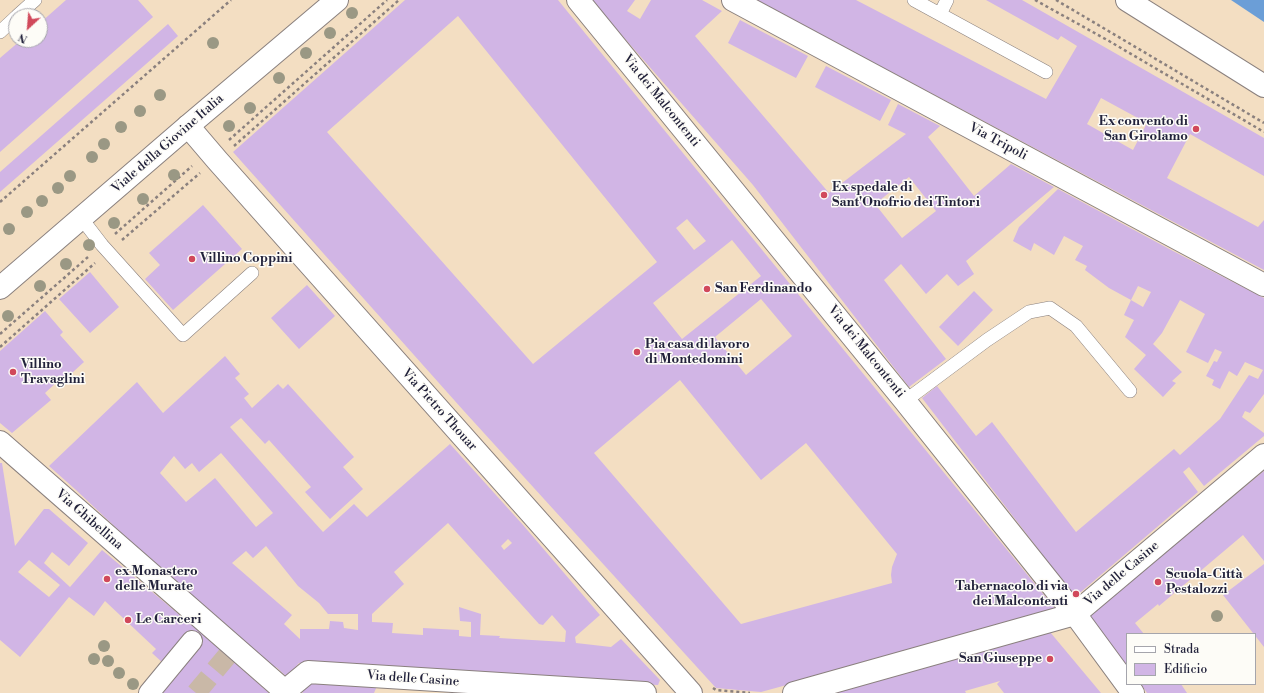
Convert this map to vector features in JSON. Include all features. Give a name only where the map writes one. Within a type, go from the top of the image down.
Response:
[{"type":"street","name":"Viale della Giovine Italia","points":[[0,288],[337,0]]},
{"type":"street","name":"Via dei Malcontenti","points":[[578,0],[906,401],[1074,614],[1126,684]]},
{"type":"street","name":"Via Tripoli","points":[[733,0],[1264,285]]},
{"type":"street","points":[[1127,0],[1264,86]]},
{"type":"street","name":"Via Pietro Thouar","points":[[188,126],[227,172],[691,693]]},
{"type":"street","name":"Via Ghibellina","points":[[0,442],[200,632],[231,652],[286,692]]},
{"type":"street","name":"Via delle Casine","points":[[794,693],[1074,614],[1264,455]]},
{"type":"street","points":[[149,693],[200,632]]},
{"type":"street","name":"Via delle Casine","points":[[286,692],[308,672],[645,693]]},
{"type":"lane","points":[[27,8],[35,0]]},
{"type":"lane","points":[[914,0],[1046,72]]},
{"type":"lane","points":[[940,14],[947,0]]},
{"type":"lane","points":[[0,32],[8,25]]},
{"type":"lane","points":[[82,219],[102,245],[183,335],[252,273]]},
{"type":"lane","points":[[906,401],[987,340],[1029,312],[1050,308],[1076,326],[1130,391]]},
{"type":"path","points":[[0,202],[231,0]]},
{"type":"path","points":[[234,146],[399,0]]},
{"type":"path","points":[[1035,0],[1109,41],[1264,132]]},
{"type":"path","points":[[1056,0],[1264,123]]},
{"type":"water","points":[[1231,0],[1264,0],[1264,22]]},
{"type":"building","points":[[66,0],[138,0],[153,17],[0,152],[0,58],[12,48],[48,48],[48,16]]},
{"type":"building","name":"Pia casa di lavoro di Montedomini","points":[[405,0],[558,0],[1057,611],[761,692],[716,688],[463,410],[233,152]],"holes":[[[458,16],[657,262],[533,364],[327,132]],[[687,219],[706,241],[694,250],[676,228]],[[732,240],[761,276],[682,339],[653,303]],[[761,299],[792,336],[746,375],[715,337]],[[680,380],[761,480],[806,443],[897,554],[892,567],[892,583],[741,624],[594,453]]]},
{"type":"building","name":"Ex spedale di Sant'Onofrio dei Tintori","points":[[591,0],[635,0],[627,11],[640,19],[651,0],[702,0],[722,11],[695,36],[829,193],[906,134],[888,125],[898,104],[940,126],[928,137],[974,196],[1011,164],[1054,187],[966,261],[974,274],[958,286],[947,274],[926,294],[901,264],[884,280],[946,359],[909,387],[753,185]],"holes":[[[909,177],[936,211],[902,238],[875,204]]]},
{"type":"building","name":"Ex convento di San Girolamo","points":[[756,0],[856,0],[1046,99],[1077,46],[1061,36],[1058,40],[986,0],[1022,0],[1264,138],[1264,176],[1190,134],[1167,178],[1258,227],[1264,220],[1264,270]],"holes":[[[1101,98],[1147,123],[1133,150],[1087,124]]]},
{"type":"building","points":[[740,20],[808,56],[796,78],[728,43]]},
{"type":"building","points":[[168,24],[178,36],[0,192],[0,172]]},
{"type":"building","points":[[826,66],[891,100],[880,121],[815,87]]},
{"type":"building","points":[[1058,189],[1264,298],[1264,394],[1250,413],[1245,411],[1242,417],[1264,433],[1264,436],[1204,486],[1189,467],[1183,472],[1198,492],[1075,597],[922,398],[937,386],[976,436],[992,422],[1076,532],[1174,449],[1180,455],[1220,419],[1249,375],[1258,379],[1263,370],[1245,362],[1237,376],[1229,371],[1220,389],[1212,385],[1214,380],[1206,376],[1214,361],[1217,362],[1222,352],[1215,349],[1208,363],[1186,352],[1205,314],[1180,300],[1162,333],[1153,344],[1182,372],[1172,381],[1176,383],[1163,397],[1134,369],[1146,355],[1125,337],[1134,320],[1124,315],[1131,300],[1109,288],[1085,270],[1087,266],[1075,260],[1083,246],[1064,236],[1054,255],[1034,243],[1031,251],[1013,241],[1019,227]],"holes":[[[1138,286],[1151,292],[1143,307],[1131,300]]]},
{"type":"building","name":"Villino Coppini","points":[[203,205],[242,249],[173,310],[145,279],[160,265],[149,253]]},
{"type":"building","points":[[90,272],[119,307],[90,333],[59,299]]},
{"type":"building","points":[[307,285],[335,316],[299,349],[271,318]]},
{"type":"building","points":[[974,291],[993,310],[958,346],[939,327]]},
{"type":"building","points":[[45,311],[63,332],[60,335],[84,362],[61,383],[59,380],[45,393],[51,400],[12,433],[0,423],[0,351]]},
{"type":"building","points":[[225,356],[240,374],[235,378],[249,394],[244,398],[252,408],[278,384],[283,389],[288,384],[354,457],[343,467],[363,489],[330,519],[305,492],[311,487],[269,440],[265,444],[241,418],[230,427],[323,532],[354,504],[367,517],[450,444],[523,525],[600,615],[575,637],[576,643],[611,647],[621,639],[660,680],[658,685],[573,681],[299,663],[287,677],[276,667],[275,669],[149,557],[148,558],[49,466],[137,382],[163,413]],"holes":[[[221,453],[273,513],[256,527],[215,478],[186,502],[160,473],[174,456],[185,469],[192,463],[199,472]],[[448,523],[539,624],[543,625],[552,615],[566,631],[565,642],[499,638],[500,636],[480,635],[481,614],[459,607],[460,621],[471,622],[471,637],[459,636],[459,630],[423,628],[423,635],[392,633],[393,623],[372,622],[372,614],[404,584],[394,572]],[[508,539],[512,543],[504,550],[501,546]],[[266,546],[298,586],[319,603],[328,614],[358,614],[358,630],[344,628],[343,622],[330,621],[329,629],[300,629],[300,639],[284,624],[292,615],[232,563],[246,551],[253,558]]]},
{"type":"building","name":"ex Monastero delle Murate","points":[[0,463],[2,463],[15,546],[44,509],[49,509],[88,543],[69,566],[52,552],[44,563],[70,587],[102,550],[200,632],[269,693],[159,693],[164,664],[152,653],[156,649],[105,601],[94,616],[69,597],[20,657],[0,640]],"holes":[[[29,560],[60,585],[49,597],[18,572]]]},
{"type":"building","name":"Scuola-Città Pestalozzi","points":[[1264,471],[1264,561],[1243,535],[1159,606],[1158,604],[1135,623],[1143,633],[1126,633],[1126,665],[1088,615]]},
{"type":"building","name":"Scuola-Città Pestalozzi","points":[[1264,564],[1264,647],[1256,637],[1256,633],[1253,633],[1223,595]]},
{"type":"building","points":[[1050,632],[1101,693],[1004,693],[997,684],[1000,681],[965,691],[966,693],[836,693]]},
{"type":"building","points":[[309,680],[377,686],[374,693],[303,693],[302,692]]},
{"type":"building","points":[[1142,685],[1182,685],[1187,693],[1147,693]]},
{"type":"tunnel","points":[[196,693],[227,656]]},
{"type":"place","name":"Ex convento di San Girolamo","points":[[1196,129]]},
{"type":"place","name":"Ex spedale di Sant'Onofrio dei Tintori","points":[[824,195]]},
{"type":"place","name":"Villino Coppini","points":[[192,259]]},
{"type":"place","name":"San Ferdinando","points":[[707,289]]},
{"type":"place","name":"Pia casa di lavoro di Montedomini","points":[[637,352]]},
{"type":"place","name":"Villino Travaglini","points":[[13,372]]},
{"type":"place","name":"ex Monastero delle Murate","points":[[107,579]]},
{"type":"place","name":"Scuola-Città Pestalozzi","points":[[1158,582]]},
{"type":"place","name":"Tabernacolo di via dei Malcontenti","points":[[1076,594]]},
{"type":"place","name":"Le Carceri","points":[[128,620]]},
{"type":"place","name":"San Giuseppe","points":[[1050,659]]}]
